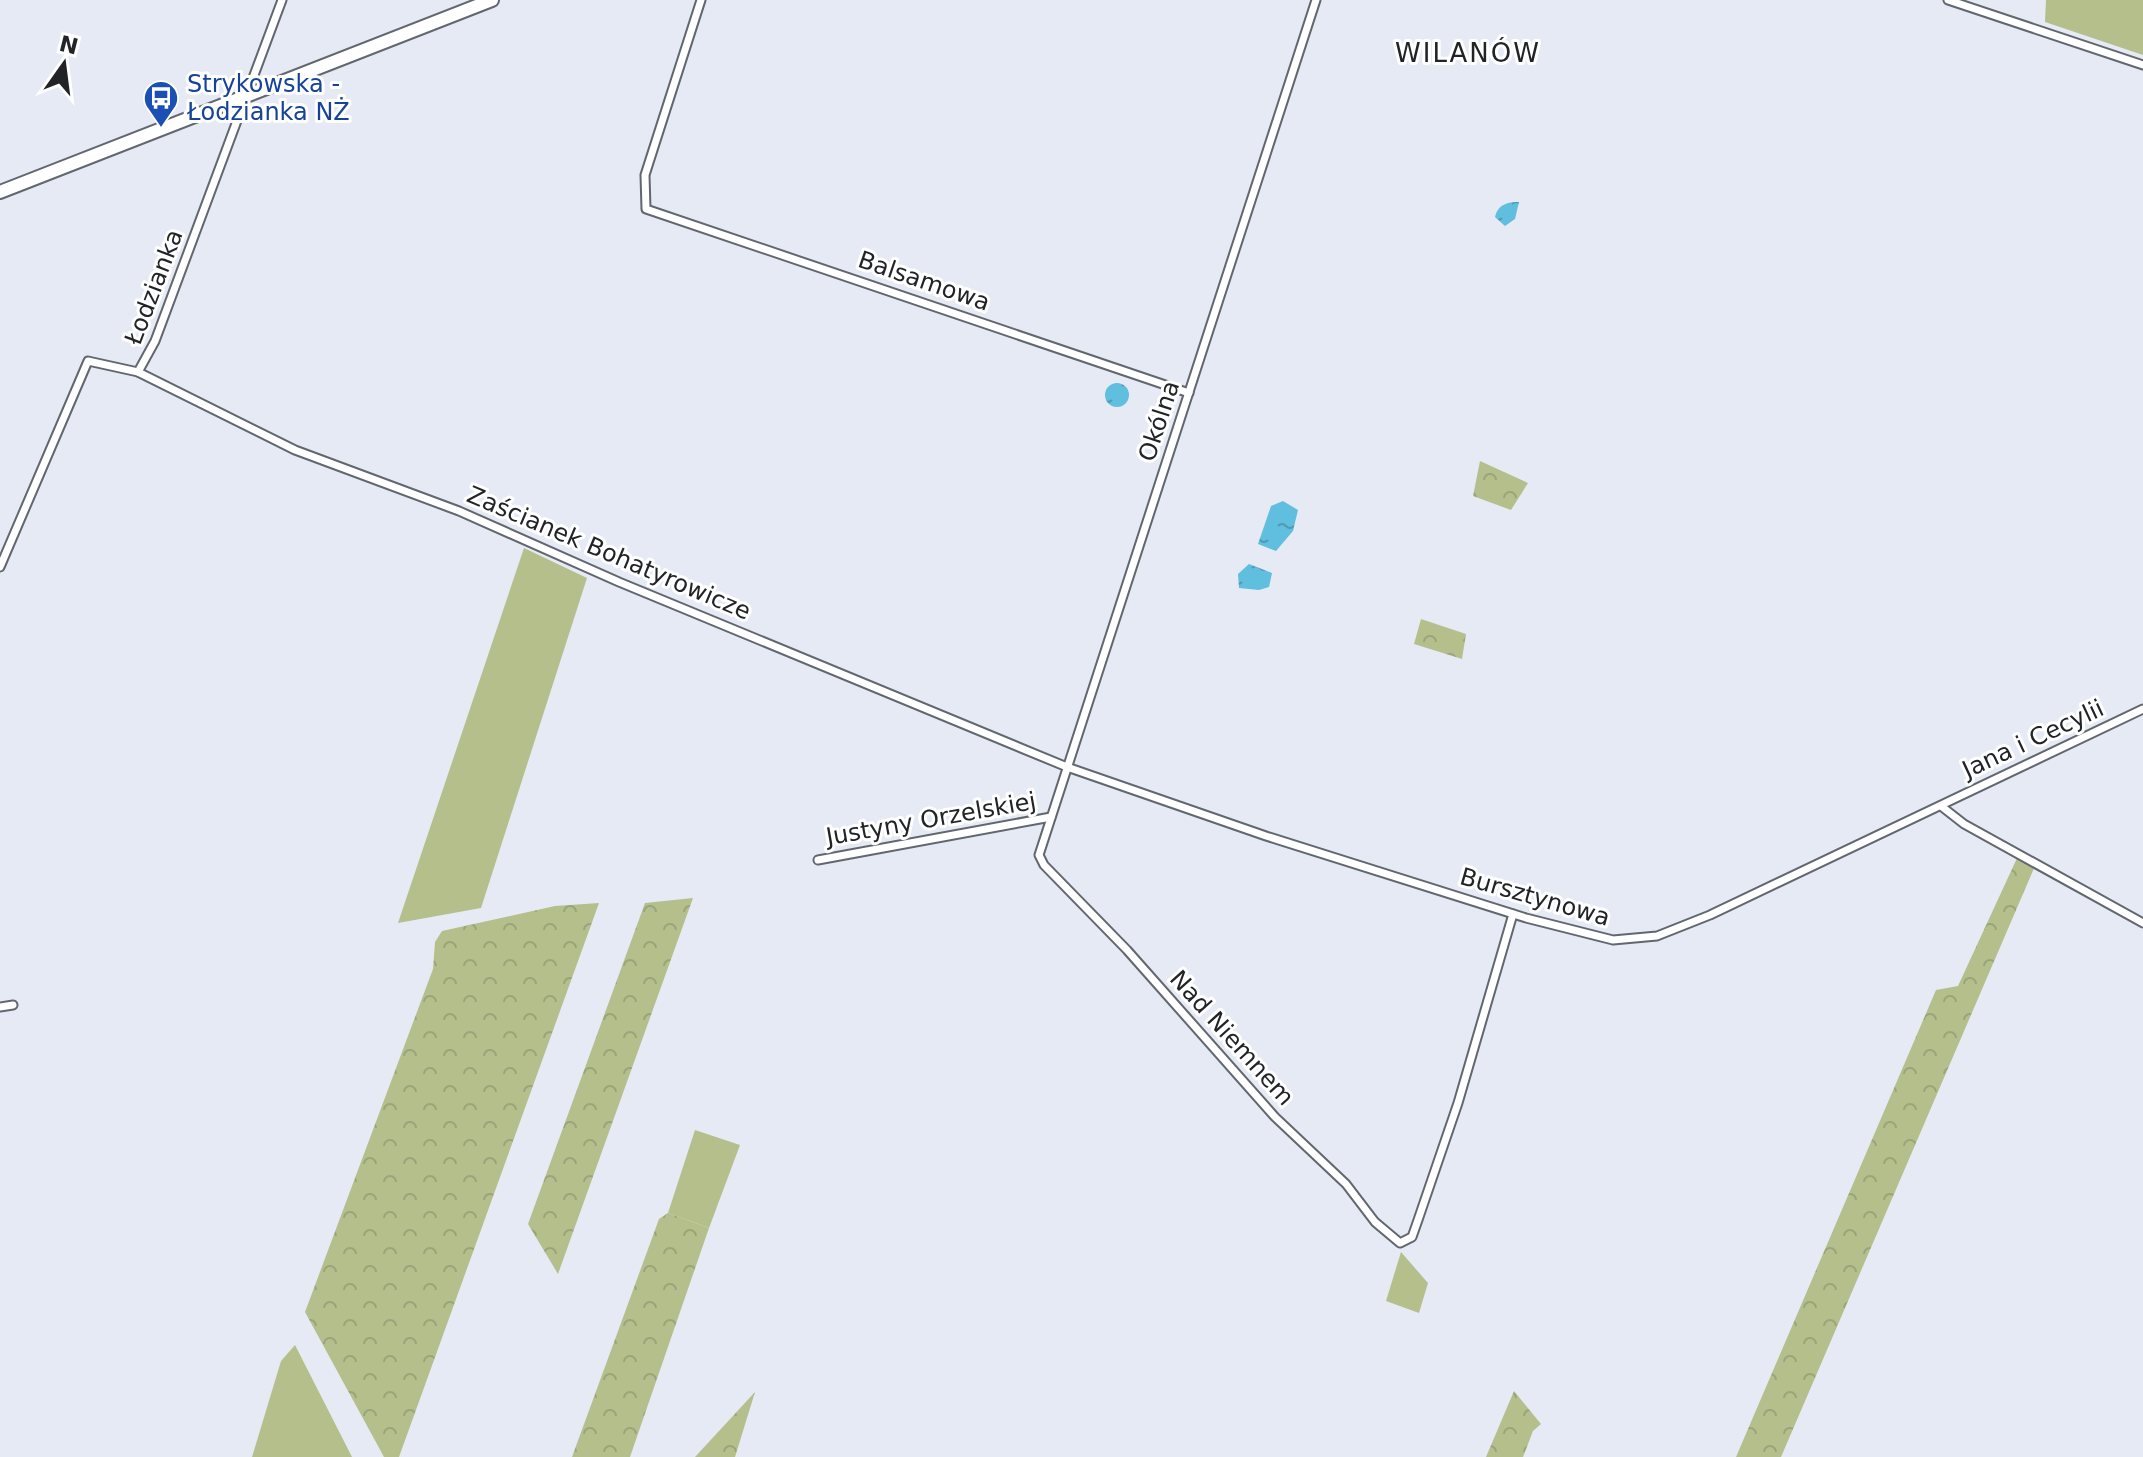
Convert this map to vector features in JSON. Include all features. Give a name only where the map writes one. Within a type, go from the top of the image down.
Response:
[{"type":"main road","points":[[0,192],[492,0]]},
{"type":"street","name":"Łodzianka","points":[[0,567],[88,361],[138,372],[150,355],[282,0]]},
{"type":"street","name":"Balsamowa","points":[[701,0],[645,175],[646,209],[1189,393]]},
{"type":"street","name":"Okólna","points":[[1039,855],[1316,0]]},
{"type":"street","points":[[1948,0],[2143,65]]},
{"type":"street","name":"Zaścianek Bohatyrowicze","points":[[138,372],[295,450],[459,511],[619,582],[1067,767]]},
{"type":"street","name":"Jana i Cecylii","points":[[1941,806],[2143,709]]},
{"type":"street","name":"Bursztynowa","points":[[1067,767],[1266,836],[1513,914],[1613,940],[1657,936],[1749,898],[1941,806]]},
{"type":"street","points":[[1941,806],[1964,824],[2143,923]]},
{"type":"street","name":"Justyny Orzelskiej","points":[[818,860],[1051,817]]},
{"type":"street","name":"Nad Niemnem","points":[[1039,855],[1044,865],[1127,950],[1265,1106],[1346,1184],[1375,1222],[1400,1243],[1412,1237],[1418,1220],[1458,1103],[1513,914]]},
{"type":"street","points":[[0,1007],[13,1005]]},
{"type":"green space","points":[[2046,0],[2143,0],[2143,55],[2045,22]]},
{"type":"green space","points":[[1480,461],[1528,483],[1511,510],[1473,496]]},
{"type":"green space","points":[[524,548],[587,578],[481,908],[398,923]]},
{"type":"green space","points":[[1421,619],[1466,634],[1462,659],[1414,644]]},
{"type":"green space","points":[[2018,856],[2035,866],[1781,1457],[1736,1457],[1936,990],[1958,986]]},
{"type":"green space","points":[[693,898],[558,1274],[528,1224],[645,903]]},
{"type":"green space","points":[[599,903],[399,1457],[384,1457],[305,1312],[433,969],[435,942],[442,931],[555,906]]},
{"type":"green space","points":[[695,1130],[740,1145],[709,1228],[668,1213]]},
{"type":"green space","points":[[668,1213],[709,1228],[630,1457],[572,1457],[659,1219]]},
{"type":"green space","points":[[1401,1252],[1428,1283],[1419,1313],[1386,1301]]},
{"type":"green space","points":[[295,1345],[352,1457],[252,1457],[281,1361]]},
{"type":"green space","points":[[1514,1391],[1541,1424],[1533,1431],[1523,1457],[1486,1457]]},
{"type":"green space","points":[[755,1392],[735,1457],[695,1457]]},
{"type":"water","points":[[1519,202],[1515,219],[1505,226],[1495,217],[1504,205]]},
{"type":"water","points":[[1117,383],[1126,386],[1129,395],[1126,404],[1117,407],[1108,404],[1105,395],[1108,386]]},
{"type":"water","points":[[1283,501],[1298,510],[1293,531],[1276,551],[1258,544],[1271,506]]},
{"type":"water","points":[[1249,564],[1272,573],[1269,587],[1259,590],[1239,588],[1238,574]]},
{"type":"place","name":"Strykowska - Łodzianka NŻ","points":[[161,129]]},
{"type":"district","name":"WILANÓW","points":[[1468,53]]}]
